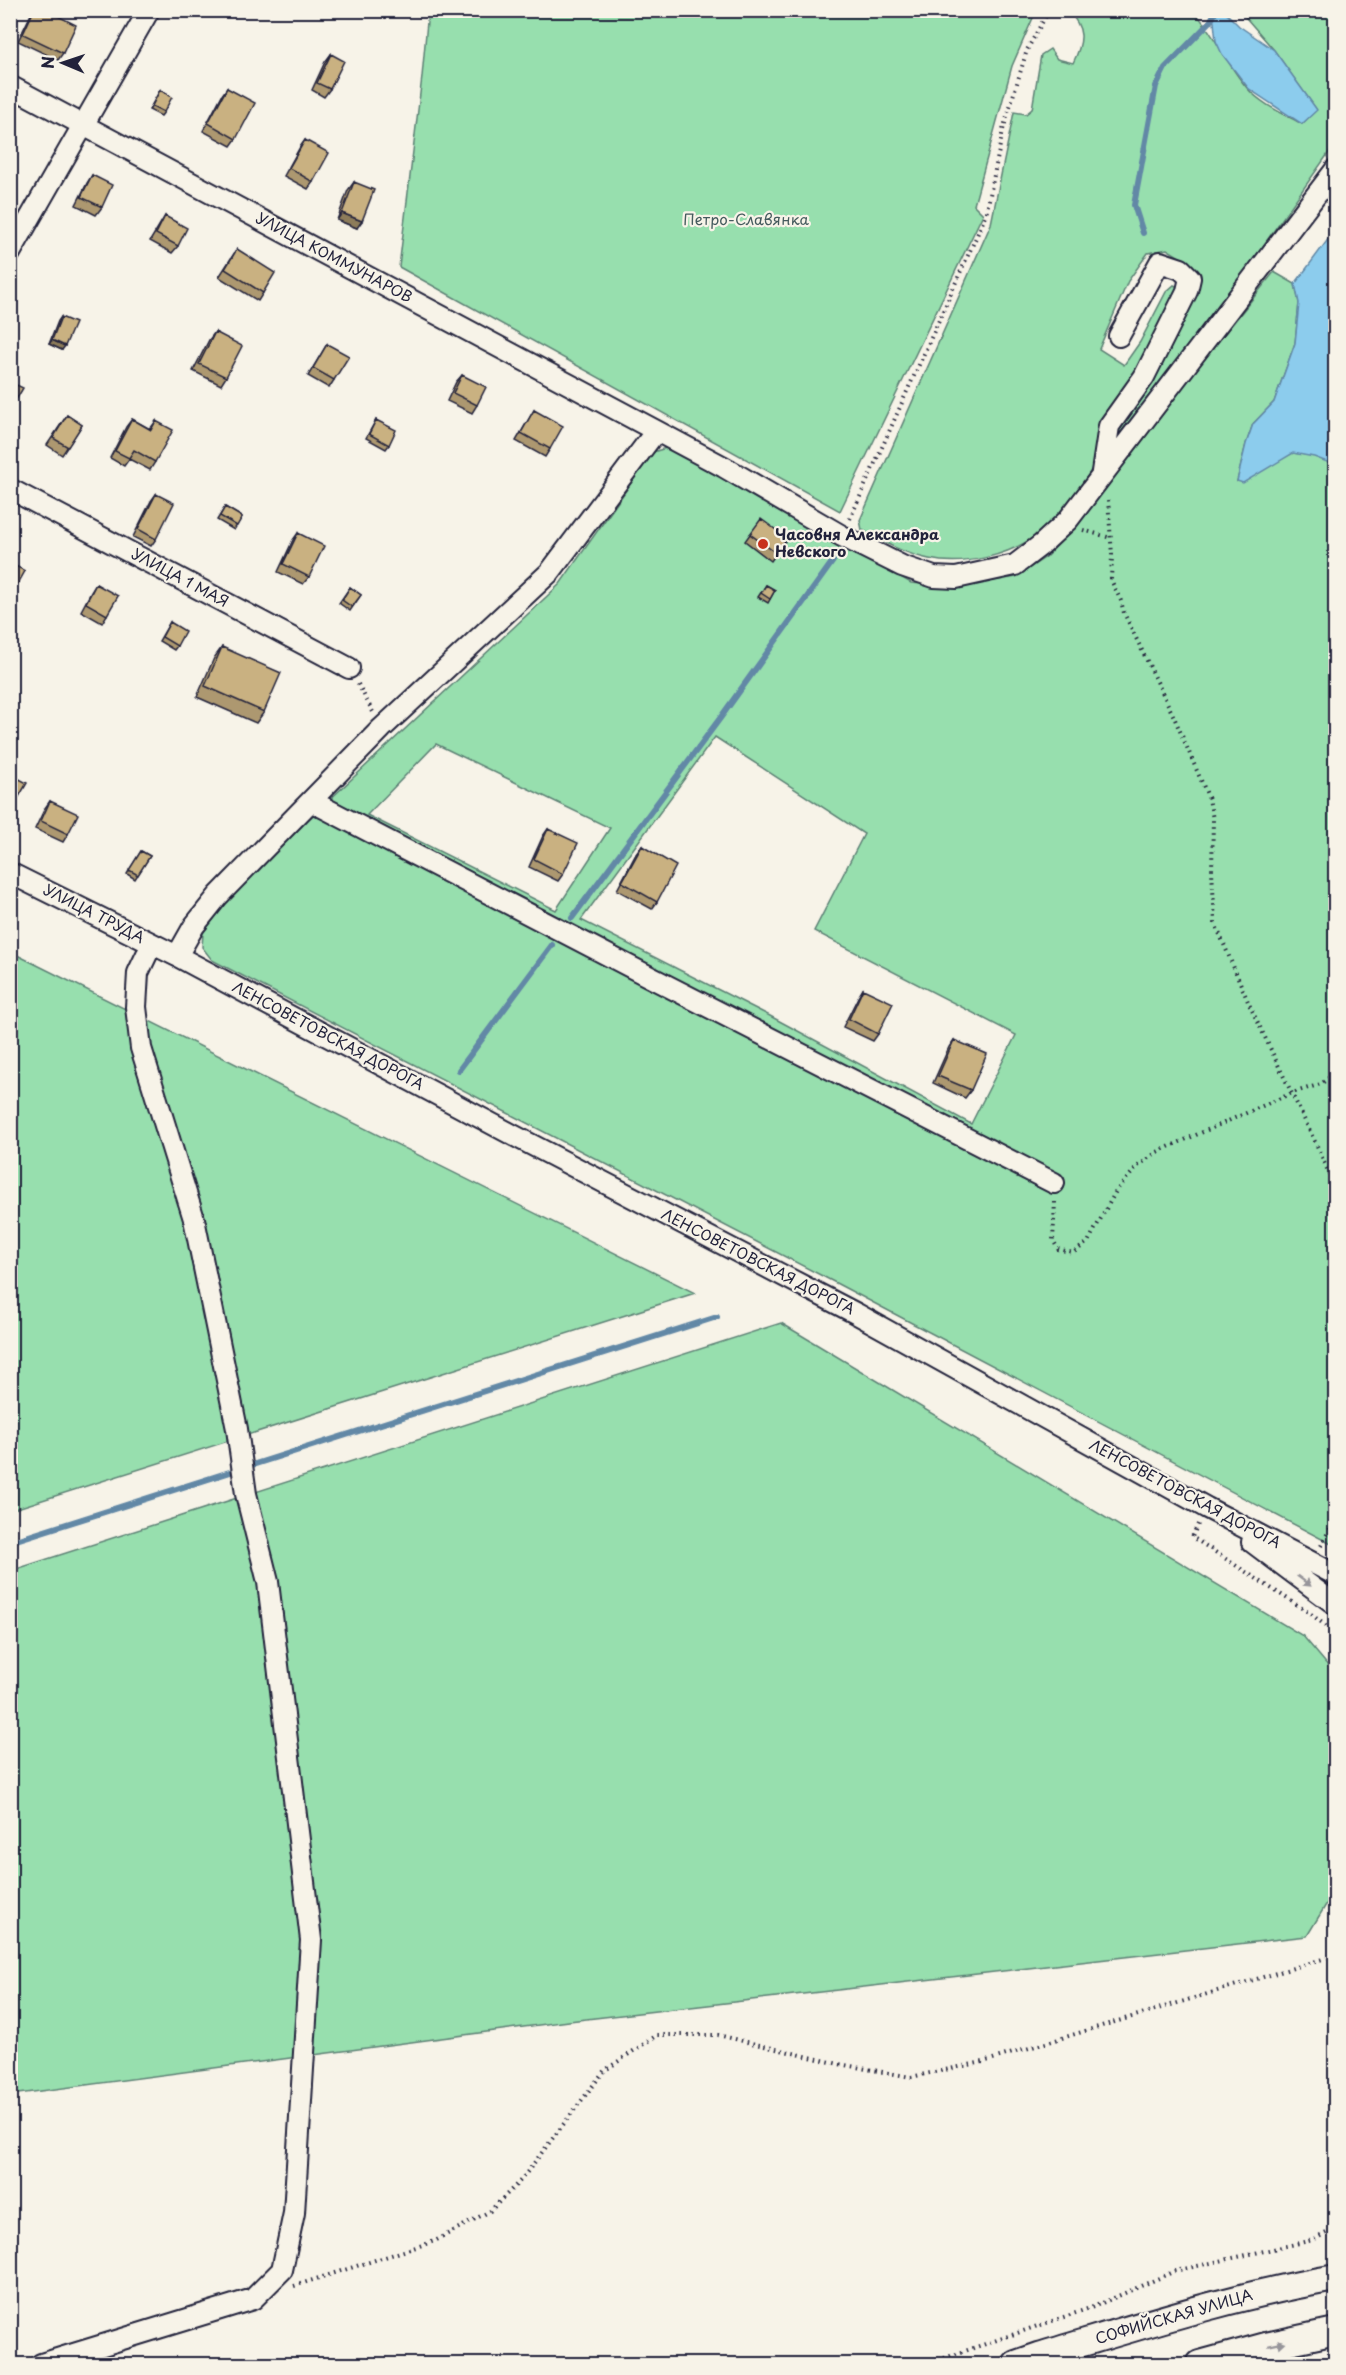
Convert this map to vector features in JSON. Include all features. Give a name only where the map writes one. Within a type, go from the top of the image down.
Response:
[{"type":"main road","name":"СОФИЙСКАЯ УЛИЦА","points":[[1016,2364],[1214,2304],[1335,2278]]},
{"type":"main road","points":[[1200,2364],[1266,2346],[1335,2331]]},
{"type":"street","points":[[10,253],[149,10]]},
{"type":"street","name":"УЛИЦА КОММУНАРОВ","points":[[10,86],[657,431],[842,536],[902,566],[934,577],[956,578],[1015,565],[1068,520],[1335,169]]},
{"type":"street","points":[[1102,475],[1109,426],[1144,376],[1188,291],[1190,278],[1181,269],[1160,262],[1119,336]]},
{"type":"street","points":[[177,956],[194,926],[218,896],[382,728],[550,572],[657,431]]},
{"type":"street","name":"УЛИЦА 1 МАЯ","points":[[10,489],[353,674]]},
{"type":"street","points":[[311,801],[1054,1183]]},
{"type":"street","name":"УЛИЦА ТРУДА","points":[[10,873],[177,956]]},
{"type":"street","points":[[41,2364],[253,2299],[282,2270],[294,2213],[311,1940],[268,1582],[246,1494],[237,1429],[194,1219],[141,1048],[136,1008],[138,973],[147,954]]},
{"type":"street","name":"ЛЕНСОВЕТОВСКАЯ ДОРОГА","points":[[177,956],[511,1134],[846,1308],[1207,1508],[1335,1575]]},
{"type":"street","points":[[1207,1508],[1335,1605]]},
{"type":"street","points":[[1286,2287],[1335,2264]]},
{"type":"path","points":[[842,536],[986,215],[1003,130],[1027,50],[1048,12]]},
{"type":"path","points":[[1102,475],[1108,499],[1112,555],[1111,580],[1209,799],[1213,819],[1212,871],[1215,923],[1335,1190]]},
{"type":"path","points":[[353,674],[377,720]]},
{"type":"path","points":[[1054,1183],[1053,1240],[1058,1249],[1073,1253],[1088,1242],[1116,1191],[1138,1166],[1157,1152],[1292,1094],[1321,1084],[1335,1072]]},
{"type":"path","points":[[1207,1508],[1192,1537],[1311,1614],[1335,1634]]},
{"type":"path","points":[[1313,1563],[1335,1517]]},
{"type":"path","points":[[287,2288],[435,2241],[490,2211],[521,2180],[604,2071],[657,2035],[718,2035],[838,2064],[910,2077],[983,2062],[1326,1958]]},
{"type":"path","points":[[927,2364],[1093,2307],[1175,2271],[1313,2240],[1335,2228]]},
{"type":"green space","name":"Петро-Славянка","points":[[428,11],[1036,11],[1012,66],[974,205],[983,214],[840,511],[399,267]]},
{"type":"green space","points":[[1068,11],[1194,11],[1247,88],[1266,104],[1302,124],[1316,109],[1274,50],[1240,11],[1335,11],[1335,144],[1239,280],[1126,432],[1116,433],[1149,380],[1201,278],[1193,265],[1167,249],[1148,253],[1128,281],[1099,349],[1124,365],[1140,342],[1166,292],[1174,285],[1180,288],[1102,450],[1081,486],[1055,518],[1029,540],[1002,553],[957,561],[920,557],[894,547],[862,530],[860,520],[991,224],[1014,112],[1026,114],[1032,109],[1041,55],[1050,49],[1057,59],[1073,63],[1077,55],[1081,41],[1080,29]]},
{"type":"green space","points":[[1274,272],[1295,284],[1299,303],[1295,343],[1274,402],[1253,424],[1237,481],[1293,453],[1314,456],[1336,465],[1335,1546],[832,1281],[212,960],[202,947],[203,933],[233,894],[309,819],[560,584],[653,452],[666,448],[679,451],[911,583],[957,587],[1016,577],[1046,557],[1072,530],[1110,477]],"holes":[[[715,737],[864,834],[814,931],[1016,1035],[971,1124],[770,1016],[581,920]],[[436,744],[610,828],[556,910],[367,815]]]},
{"type":"green space","points":[[11,952],[695,1293],[11,1510]]},
{"type":"green space","points":[[781,1323],[1303,1636],[1335,1674],[1335,1890],[1307,1936],[569,2021],[11,2095],[10,1571]]},
{"type":"water","points":[[1210,11],[1224,11],[1239,26],[1274,50],[1317,110],[1302,124],[1249,89],[1222,54],[1216,41]]},
{"type":"water","points":[[1335,230],[1335,465],[1314,457],[1293,453],[1243,483],[1237,481],[1253,424],[1274,402],[1295,343],[1299,303],[1295,284]]},
{"type":"building","points":[[34,10],[46,10],[76,25],[63,53],[23,34]]},
{"type":"building","points":[[331,54],[344,61],[330,89],[317,83]]},
{"type":"building","points":[[227,88],[255,103],[236,139],[208,123]]},
{"type":"building","points":[[160,90],[172,97],[164,112],[152,106]]},
{"type":"building","points":[[305,140],[329,153],[313,182],[289,168]]},
{"type":"building","points":[[92,175],[112,185],[102,207],[81,197]]},
{"type":"building","points":[[354,182],[374,190],[362,221],[342,213]]},
{"type":"building","points":[[165,216],[187,228],[178,246],[156,234]]},
{"type":"building","points":[[237,249],[275,273],[263,293],[225,269]]},
{"type":"building","points":[[61,317],[75,323],[65,346],[52,340]]},
{"type":"building","points":[[215,332],[242,346],[226,377],[199,364]]},
{"type":"building","points":[[327,344],[349,356],[334,380],[313,368]]},
{"type":"building","points":[[462,375],[486,387],[477,405],[453,393]]},
{"type":"building","points":[[10,382],[23,388],[10,410]]},
{"type":"building","points":[[534,410],[563,426],[550,449],[521,433]]},
{"type":"building","points":[[67,415],[82,425],[68,447],[53,438]]},
{"type":"building","points":[[132,419],[151,430],[156,421],[173,430],[155,462],[134,450],[129,458],[115,451]]},
{"type":"building","points":[[376,420],[396,430],[389,445],[369,434]]},
{"type":"building","points":[[156,494],[174,503],[156,539],[138,529]]},
{"type":"building","points":[[225,507],[242,517],[237,526],[220,516]]},
{"type":"building","points":[[761,519],[787,538],[776,553],[750,534]]},
{"type":"building","points":[[298,533],[324,546],[309,577],[283,564]]},
{"type":"building","points":[[10,563],[25,571],[10,598]]},
{"type":"building","points":[[96,584],[118,596],[107,615],[86,603]]},
{"type":"building","points":[[766,585],[775,590],[770,599],[761,593]]},
{"type":"building","points":[[350,587],[361,595],[352,607],[342,600]]},
{"type":"building","points":[[170,622],[185,631],[177,646],[162,637]]},
{"type":"building","points":[[222,647],[281,673],[264,712],[205,686]]},
{"type":"building","points":[[10,774],[27,783],[13,807],[10,805]]},
{"type":"building","points":[[50,801],[78,814],[68,834],[41,821]]},
{"type":"building","points":[[548,829],[578,843],[563,874],[534,859]]},
{"type":"building","points":[[642,846],[676,866],[657,902],[622,882]]},
{"type":"building","points":[[141,851],[150,856],[138,875],[129,870]]},
{"type":"building","points":[[863,989],[893,1003],[878,1034],[849,1019]]},
{"type":"building","points":[[954,1040],[987,1054],[971,1090],[938,1076]]},
{"type":"waterway","points":[[1143,233],[1134,205],[1156,86],[1165,68],[1210,22],[1215,13]]},
{"type":"waterway","points":[[572,918],[833,561]]},
{"type":"waterway","points":[[459,1070],[552,945]]},
{"type":"waterway","points":[[10,1542],[717,1317]]},
{"type":"place","name":"Часовня Александра Невского","points":[[763,544]]}]
